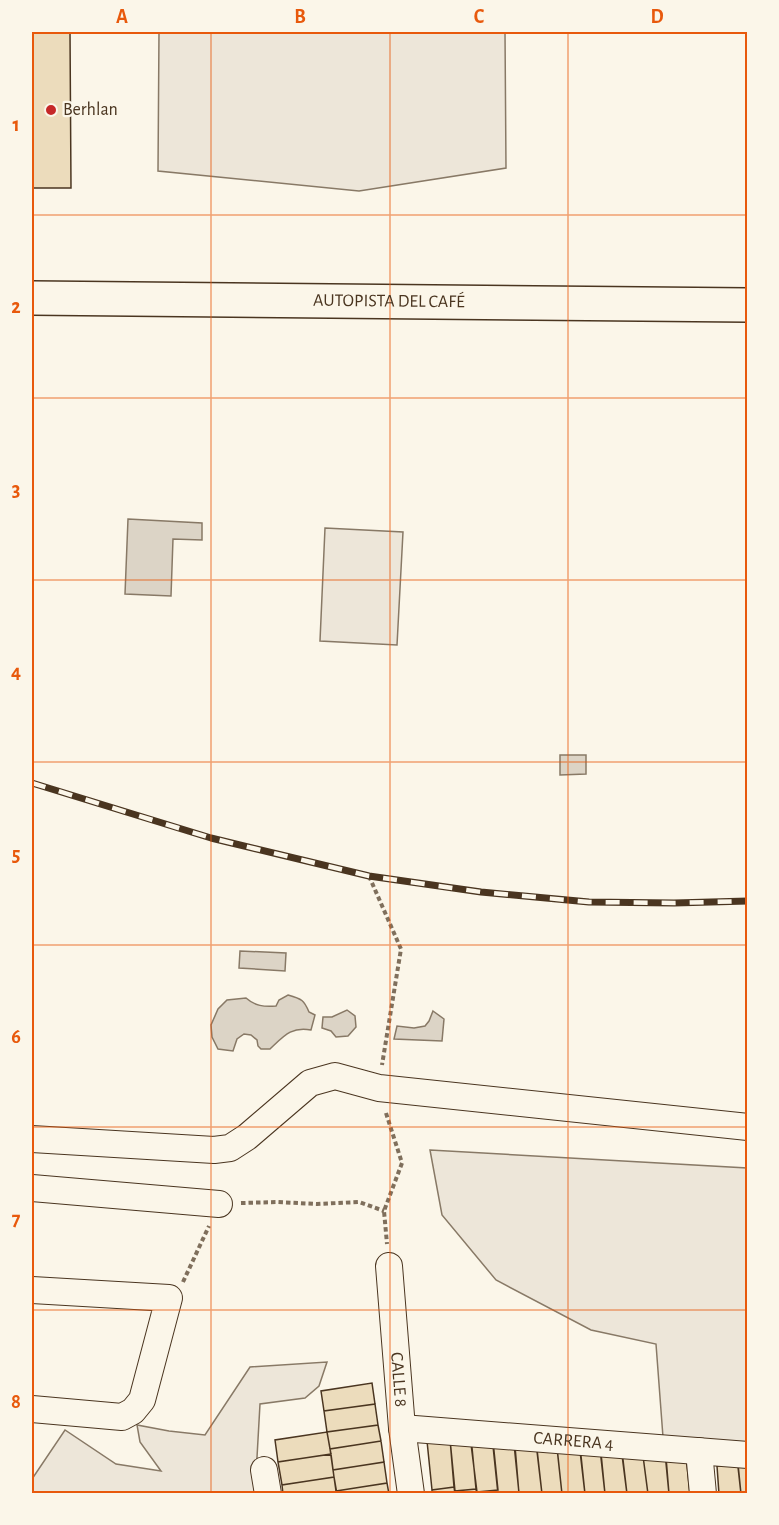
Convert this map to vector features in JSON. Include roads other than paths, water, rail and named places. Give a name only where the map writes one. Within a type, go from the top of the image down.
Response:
[{"type":"highway","name":"AUTOPISTA DEL CAFÉ","points":[[32,298],[747,305]]},
{"type":"street","points":[[32,1139],[214,1150],[230,1148],[247,1137],[310,1083],[335,1076],[378,1088],[747,1127]]},
{"type":"street","points":[[32,1188],[219,1204]]},
{"type":"street","name":"CALLE 8","points":[[389,1266],[402,1428],[411,1494]]},
{"type":"street","points":[[32,1290],[169,1298],[142,1400],[133,1411],[122,1417],[32,1409]]},
{"type":"street","name":"CARRERA 4","points":[[402,1428],[747,1455]]},
{"type":"street","points":[[699,1451],[703,1494]]},
{"type":"railway","points":[[32,783],[211,838],[369,876],[481,892],[589,902],[748,901]]},
{"type":"place","name":"Berhlan","points":[[51,110]]}]
